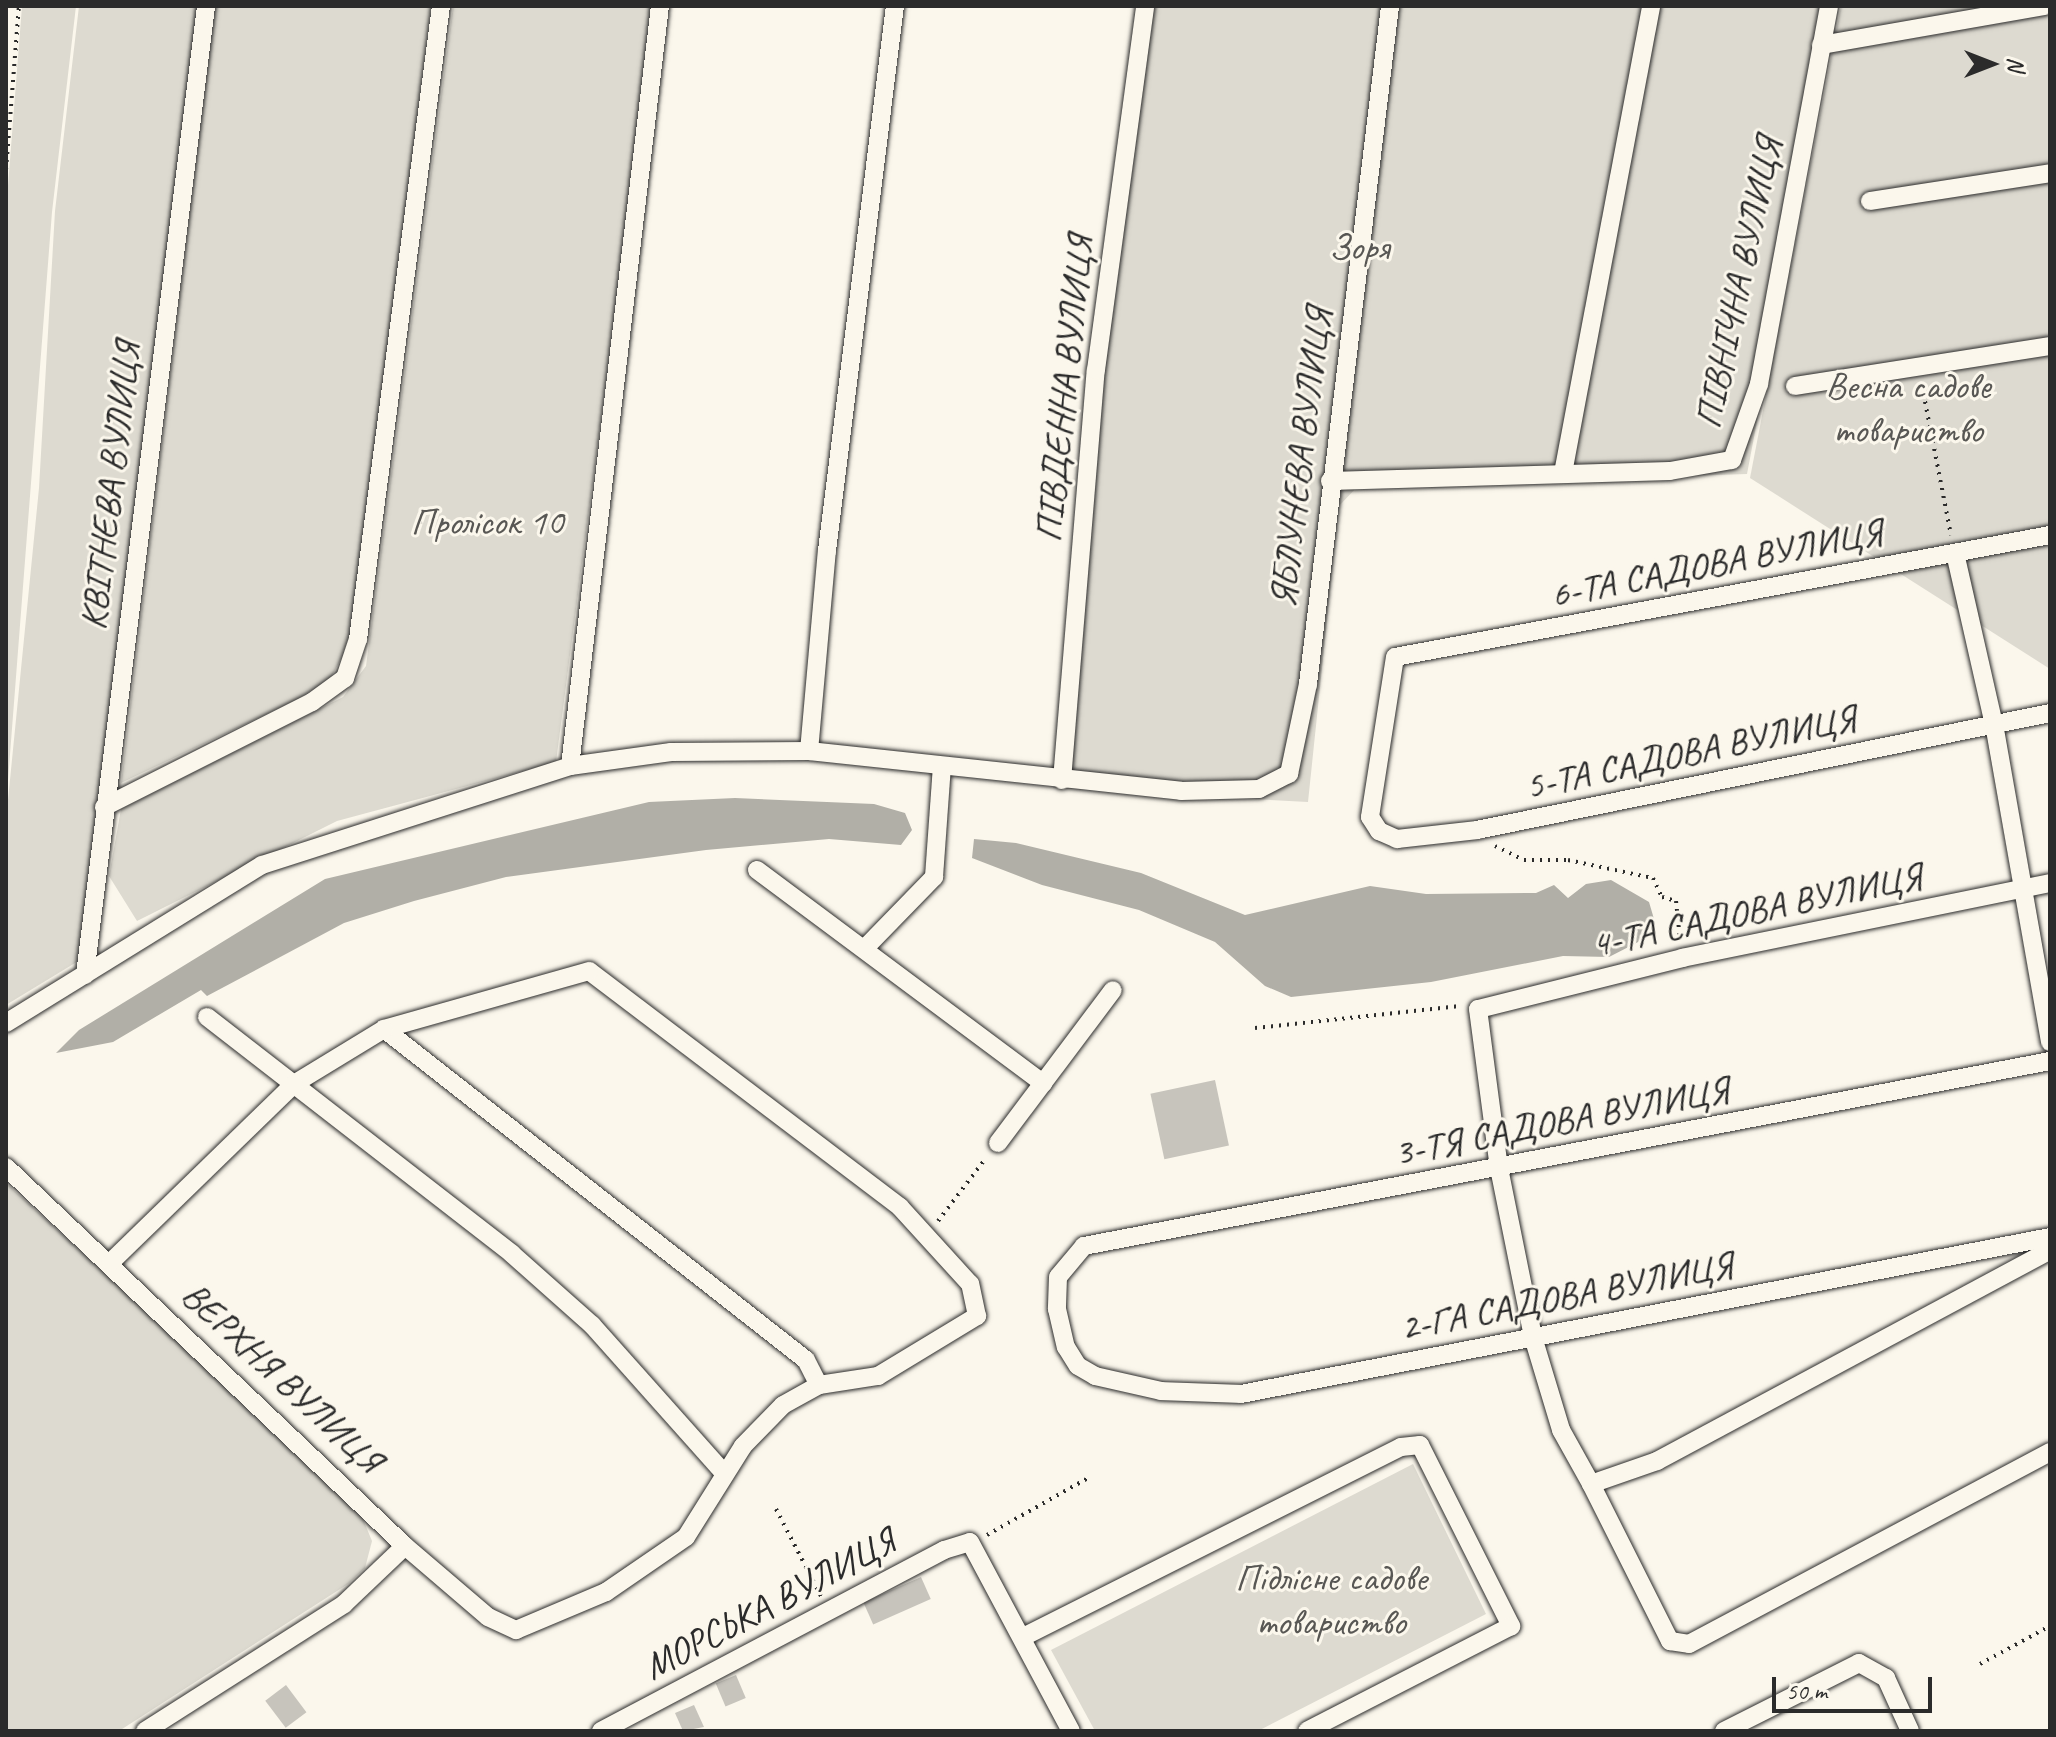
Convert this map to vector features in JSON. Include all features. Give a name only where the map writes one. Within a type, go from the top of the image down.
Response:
[{"type":"street","name":"КВІТНЕВА ВУЛИЦЯ","points":[[85,975],[206,6]]},
{"type":"street","points":[[104,807],[312,702],[345,678],[358,639],[441,6]]},
{"type":"street","points":[[570,766],[660,6]]},
{"type":"street","points":[[809,751],[827,551],[895,6]]},
{"type":"street","name":"ПІВДЕННА ВУЛИЦЯ","points":[[1062,780],[1096,370],[1145,6]]},
{"type":"street","name":"ЯБЛУНЕВА ВУЛИЦЯ","points":[[1062,780],[1228,790],[1259,789],[1289,774],[1308,684],[1330,481],[1390,6]]},
{"type":"street","points":[[1563,473],[1651,6]]},
{"type":"street","name":"ПІВНІЧНА ВУЛИЦЯ","points":[[1330,481],[1670,471],[1732,460],[1759,384],[1829,6]]},
{"type":"street","points":[[1821,45],[2045,6]]},
{"type":"street","points":[[1870,201],[2050,173]]},
{"type":"street","points":[[1795,386],[2050,346]]},
{"type":"street","name":"6-ТА САДОВА ВУЛИЦЯ","points":[[1368,799],[1378,776],[1395,657],[2050,535]]},
{"type":"street","points":[[1955,553],[1994,724],[2050,1042]]},
{"type":"street","name":"5-ТА САДОВА ВУЛИЦЯ","points":[[1368,799],[1379,831],[1397,839],[1477,830],[2050,713]]},
{"type":"street","points":[[6,1023],[262,865],[570,766],[671,752],[809,751],[1062,780]]},
{"type":"street","points":[[866,947],[934,877],[942,766]]},
{"type":"street","points":[[757,870],[866,947],[1043,1083]]},
{"type":"street","name":"4-ТА САДОВА ВУЛИЦЯ","points":[[1478,1009],[1683,958],[2050,883]]},
{"type":"street","points":[[111,1262],[294,1084],[384,1029],[493,993],[589,971],[900,1207],[970,1284],[977,1316],[878,1376],[819,1385],[783,1405],[724,1473],[592,1325],[512,1254],[294,1084],[207,1017]]},
{"type":"street","points":[[998,1143],[1113,990]]},
{"type":"street","points":[[1478,1009],[1499,1168],[1533,1337],[1561,1430],[1670,1641],[1689,1644],[2050,1452]]},
{"type":"street","points":[[384,1029],[806,1360],[819,1385]]},
{"type":"street","name":"3-ТЯ САДОВА ВУЛИЦЯ","points":[[1095,1376],[1078,1366],[1066,1347],[1057,1309],[1058,1277],[1084,1246],[2050,1061]]},
{"type":"street","name":"ВЕРХНЯ ВУЛИЦЯ","points":[[6,1167],[111,1262],[405,1546],[488,1617],[516,1630],[606,1592],[686,1537],[710,1508],[724,1473]]},
{"type":"street","name":"2-ГА САДОВА ВУЛИЦЯ","points":[[1095,1376],[1161,1391],[1241,1394],[2050,1237]]},
{"type":"street","points":[[1591,1484],[1657,1461],[2050,1250]]},
{"type":"street","points":[[1023,1637],[1401,1447],[1420,1445],[1511,1626],[1307,1731]]},
{"type":"street","points":[[970,1542],[1023,1637],[1063,1728]]},
{"type":"street","name":"МОРСЬКА ВУЛИЦЯ","points":[[601,1731],[970,1542]]},
{"type":"street","points":[[145,1731],[344,1604],[405,1546]]},
{"type":"street","points":[[1724,1731],[1859,1663],[1886,1678],[1910,1731]]},
{"type":"path","points":[[6,170],[19,6]]},
{"type":"path","points":[[1918,367],[1955,553]]},
{"type":"path","points":[[1477,830],[1524,860],[1568,860],[1653,878],[1662,897],[1676,901],[1683,958]]},
{"type":"path","points":[[1255,1028],[1478,1009]]},
{"type":"path","points":[[926,1236],[998,1143]]},
{"type":"path","points":[[970,1542],[1090,1477]]},
{"type":"path","points":[[776,1509],[830,1613]]},
{"type":"path","points":[[1980,1664],[2050,1626]]},
{"type":"green space","points":[[22,6],[76,6],[52,212],[6,806],[6,211]]},
{"type":"green space","points":[[79,6],[198,6],[80,960],[6,1005],[6,820],[39,488],[55,211]]},
{"type":"green space","name":"Пролісок 10","points":[[215,6],[431,6],[351,641],[330,679],[298,699],[121,783]]},
{"type":"green space","name":"Пролісок 10","points":[[453,6],[655,6],[556,762],[337,821],[137,921],[109,876],[121,809],[343,697],[366,666]]},
{"type":"green space","name":"Зоря","points":[[1142,6],[1836,6],[1747,474],[1357,487],[1339,506],[1308,802],[1053,788]]},
{"type":"green space","name":"Весна садове товариство","points":[[1841,6],[2050,6],[2050,669],[1750,478]]},
{"type":"green space","points":[[6,1183],[309,1460],[362,1517],[372,1541],[365,1568],[348,1584],[119,1731],[6,1731]]},
{"type":"green space","name":"Підлісне садове товариство","points":[[1413,1464],[1486,1614],[1258,1731],[1095,1731],[1051,1650]]},
{"type":"shaded area","points":[[735,798],[874,804],[905,813],[912,830],[901,845],[829,839],[706,850],[506,877],[344,923],[207,996],[201,990],[113,1042],[56,1053],[79,1030],[325,879],[649,802]]},
{"type":"shaded area","points":[[974,839],[1016,843],[1141,873],[1245,915],[1370,886],[1426,894],[1536,893],[1554,885],[1568,898],[1586,884],[1611,880],[1649,902],[1654,919],[1646,938],[1609,957],[1563,956],[1431,982],[1291,997],[1265,986],[1215,942],[1139,910],[1042,885],[972,858]]},
{"type":"building","points":[[1215,1080],[1229,1146],[1164,1159],[1150,1094]]},
{"type":"building","points":[[921,1577],[931,1599],[873,1625],[863,1603]]},
{"type":"building","points":[[736,1675],[746,1698],[726,1707],[716,1684]]},
{"type":"building","points":[[286,1685],[306,1712],[286,1728],[265,1701]]},
{"type":"building","points":[[694,1705],[704,1727],[683,1731],[675,1713]]}]
